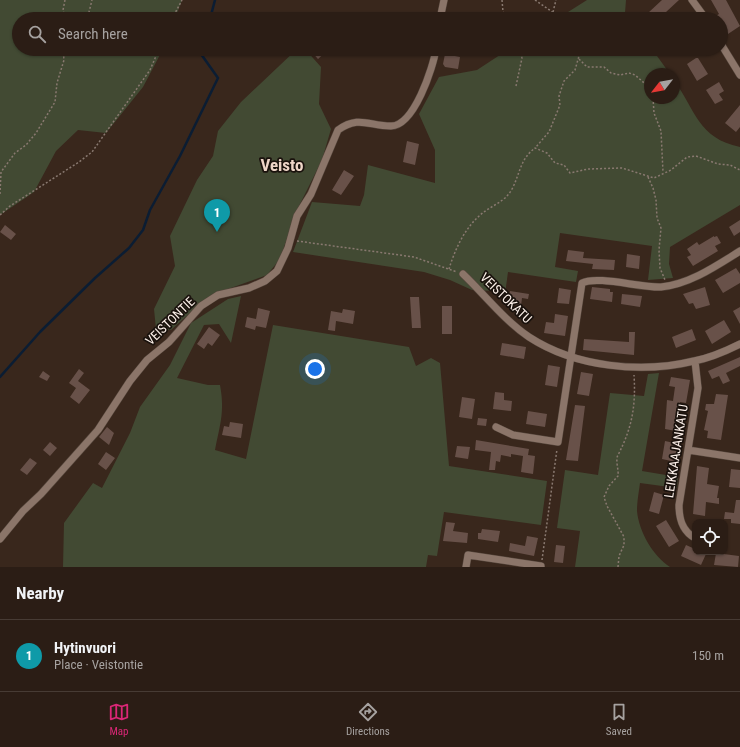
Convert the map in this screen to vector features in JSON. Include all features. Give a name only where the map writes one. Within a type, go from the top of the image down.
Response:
[{"type":"street","points":[[441,12],[444,0]]},
{"type":"street","points":[[692,0],[701,12]]},
{"type":"street","points":[[728,55],[740,75]]},
{"type":"street","name":"VEISTONTIE","points":[[0,540],[23,511],[41,494],[98,430],[130,381],[148,360],[169,342],[201,306],[218,295],[249,288],[265,281],[277,271],[290,240],[297,216],[310,194],[338,130],[346,124],[355,122],[367,122],[392,126],[401,122],[409,113],[427,82],[435,56]]},
{"type":"street","points":[[496,427],[513,435],[558,442],[582,283],[588,280],[596,280],[642,286],[667,286],[700,275],[740,251]]},
{"type":"street","name":"VEISTOKATU","points":[[463,274],[517,328],[530,337],[571,357],[613,366],[664,366],[695,361],[740,344]]},
{"type":"street","name":"LEIKKAAJANKATU","points":[[692,536],[682,524],[679,515],[698,388],[695,361]]},
{"type":"street","points":[[688,450],[740,458]]},
{"type":"street","points":[[466,567],[468,555],[541,566]]},
{"type":"path","points":[[63,12],[65,0]]},
{"type":"path","points":[[89,12],[92,0]]},
{"type":"path","points":[[176,12],[182,0]]},
{"type":"path","points":[[502,0],[503,12]]},
{"type":"path","points":[[535,0],[552,12],[556,0]]},
{"type":"path","points":[[0,194],[1,172],[15,153],[26,145],[36,133],[55,102],[57,83],[64,60],[64,56]]},
{"type":"path","points":[[0,215],[10,206],[79,162],[92,152],[150,70],[156,56]]},
{"type":"path","points":[[516,86],[521,56]]},
{"type":"path","points":[[449,269],[456,249],[475,220],[504,199],[512,190],[522,161],[549,132],[560,105],[559,96],[564,81],[575,70],[578,59],[587,67],[604,68],[611,73],[620,75],[629,73],[635,75],[644,83]]},
{"type":"path","points":[[653,104],[654,113],[661,131],[663,172]]},
{"type":"path","points":[[535,148],[547,153],[555,162],[564,166],[570,173],[588,169],[622,168],[630,169],[647,177],[654,178],[663,172],[671,170],[687,157],[696,156],[718,164],[730,165],[740,170]]},
{"type":"path","points":[[647,177],[653,188],[656,200],[657,218],[661,228],[658,250],[660,268],[667,286]]},
{"type":"path","points":[[290,240],[414,257],[463,274]]},
{"type":"path","points":[[618,567],[619,556],[624,546],[624,536],[607,506],[604,497],[609,486],[618,476],[617,456],[622,449],[623,442],[629,434],[634,401],[633,367]]},
{"type":"path","points":[[541,566],[558,442]]},
{"type":"green space","points":[[0,0],[182,0],[178,12],[12,12],[12,56],[159,56],[143,87],[106,133],[78,130],[56,151],[34,192],[0,215]]},
{"type":"green space","points":[[587,0],[626,0],[625,12],[568,12]]},
{"type":"green space","points":[[290,56],[311,56],[321,67],[319,104],[331,129],[322,160],[296,212],[280,259],[267,275],[228,289],[202,302],[171,330],[156,329],[154,309],[175,266],[170,236],[197,180],[213,156],[218,131],[241,102]]},
{"type":"green space","points":[[498,56],[657,56],[666,68],[644,68],[644,104],[680,104],[680,89],[693,112],[706,130],[726,143],[740,147],[740,205],[670,247],[669,264],[673,278],[648,280],[652,246],[560,233],[555,267],[578,271],[576,282],[508,272],[505,294],[496,291],[472,290],[450,280],[424,272],[293,252],[312,202],[360,206],[364,195],[368,165],[435,183],[435,150],[419,114],[439,77],[477,70]]},
{"type":"green space","points":[[241,296],[231,343],[219,324],[204,325],[177,378],[208,385],[220,385],[222,411],[215,450],[246,459],[273,325],[409,347],[416,366],[431,358],[440,363],[449,466],[547,481],[541,525],[444,512],[437,556],[428,555],[426,567],[63,567],[64,523],[93,483],[102,488],[130,433],[140,407],[170,365],[191,323],[228,299]]},
{"type":"green space","points":[[659,373],[642,471],[678,477],[677,488],[640,483],[637,511],[638,519],[648,543],[658,557],[670,567],[575,567],[580,531],[557,528],[565,470],[598,475],[610,393],[644,396],[648,374]]},
{"type":"building","points":[[662,0],[679,0],[666,12],[649,12]]},
{"type":"building","points":[[711,0],[726,0],[740,26],[728,34],[728,12],[718,12]]},
{"type":"building","points":[[445,56],[460,57],[458,69],[445,67],[443,64]]},
{"type":"building","points":[[698,58],[708,74],[697,81],[687,64]]},
{"type":"building","points":[[719,82],[724,91],[719,94],[723,100],[715,104],[706,90]]},
{"type":"building","points":[[740,105],[740,127],[736,132],[725,123]]},
{"type":"building","points":[[407,141],[419,144],[415,165],[403,162]]},
{"type":"building","points":[[344,170],[354,176],[341,195],[332,190]]},
{"type":"building","points":[[740,220],[740,232],[734,236],[729,227]]},
{"type":"building","points":[[5,225],[16,234],[11,240],[0,232]]},
{"type":"building","points":[[714,236],[717,236],[721,243],[715,246],[718,251],[693,266],[687,257],[691,255],[687,249],[697,242],[699,245]]},
{"type":"building","points":[[568,250],[584,252],[583,258],[615,260],[614,270],[592,269],[593,264],[566,261]]},
{"type":"building","points":[[627,254],[640,256],[639,269],[626,267]]},
{"type":"building","points":[[736,268],[740,274],[740,283],[723,293],[715,280]]},
{"type":"building","points":[[592,287],[610,289],[610,292],[613,292],[612,302],[590,299]]},
{"type":"building","points":[[705,287],[710,305],[696,309],[693,303],[689,304],[683,294]]},
{"type":"building","points":[[559,288],[571,290],[569,304],[557,303]]},
{"type":"building","points":[[510,291],[529,294],[528,299],[522,298],[521,306],[508,304]]},
{"type":"building","points":[[622,294],[642,296],[640,307],[621,304]]},
{"type":"building","points":[[410,297],[419,297],[421,328],[412,328]]},
{"type":"building","points":[[442,306],[452,306],[452,334],[442,334]]},
{"type":"building","points":[[740,307],[740,324],[733,311]]},
{"type":"building","points":[[258,308],[270,311],[266,328],[256,326],[255,330],[245,327],[247,317],[256,319]]},
{"type":"building","points":[[343,309],[355,311],[353,324],[336,321],[335,331],[328,330],[331,311],[342,313]]},
{"type":"building","points":[[555,314],[568,316],[565,336],[544,333],[546,322],[554,323]]},
{"type":"building","points":[[724,320],[731,332],[712,344],[705,331]]},
{"type":"building","points":[[209,327],[220,335],[212,346],[208,343],[204,349],[197,344]]},
{"type":"building","points":[[692,329],[696,340],[676,348],[672,337]]},
{"type":"building","points":[[629,332],[635,332],[634,355],[583,350],[584,339],[629,342]]},
{"type":"building","points":[[502,343],[526,347],[524,359],[500,355]]},
{"type":"building","points":[[740,357],[740,366],[726,373],[730,381],[723,384],[719,376],[712,379],[708,371]]},
{"type":"building","points":[[548,365],[560,367],[557,387],[545,385]]},
{"type":"building","points":[[79,369],[84,373],[78,381],[90,390],[79,404],[70,397],[76,388],[69,383]]},
{"type":"building","points":[[43,371],[50,376],[47,381],[39,377]]},
{"type":"building","points":[[581,372],[593,374],[589,396],[577,394]]},
{"type":"building","points":[[671,377],[690,380],[686,403],[680,402],[676,431],[665,429],[667,400],[673,401],[675,387],[669,386]]},
{"type":"building","points":[[495,392],[504,393],[504,400],[512,401],[511,411],[493,409]]},
{"type":"building","points":[[716,394],[728,395],[721,440],[707,438],[708,431],[704,430],[708,411],[705,410],[706,404],[714,404]]},
{"type":"building","points":[[462,397],[475,399],[472,419],[459,417]]},
{"type":"building","points":[[575,405],[585,406],[578,461],[566,460]]},
{"type":"building","points":[[528,411],[547,414],[545,427],[526,424]]},
{"type":"building","points":[[478,418],[487,419],[486,426],[477,425]]},
{"type":"building","points":[[230,422],[243,424],[241,438],[222,435],[224,426],[229,427]]},
{"type":"building","points":[[107,427],[114,433],[109,445],[99,437]]},
{"type":"building","points":[[476,440],[529,449],[528,455],[535,456],[533,474],[521,472],[523,456],[511,454],[511,457],[501,455],[500,462],[496,461],[495,470],[489,470],[491,452],[475,450]]},
{"type":"building","points":[[665,441],[679,444],[676,462],[662,459]]},
{"type":"building","points":[[50,442],[57,448],[50,456],[43,450]]},
{"type":"building","points":[[457,446],[470,447],[468,459],[455,457]]},
{"type":"building","points":[[106,452],[115,458],[106,470],[98,464]]},
{"type":"building","points":[[30,458],[37,463],[27,475],[20,470]]},
{"type":"building","points":[[697,466],[709,468],[707,484],[719,486],[717,498],[719,498],[719,504],[706,502],[705,516],[693,514]]},
{"type":"building","points":[[731,469],[740,470],[740,488],[729,487]]},
{"type":"building","points":[[654,492],[664,495],[659,514],[649,511]]},
{"type":"building","points":[[736,500],[740,500],[740,524],[731,523],[731,519],[724,519],[725,512],[734,513]]},
{"type":"building","points":[[666,520],[679,541],[669,547],[656,526]]},
{"type":"building","points":[[446,522],[455,523],[453,531],[468,533],[467,543],[443,541]]},
{"type":"building","points":[[482,529],[500,531],[498,542],[478,539],[478,533],[481,533]]},
{"type":"building","points":[[527,536],[538,538],[534,556],[509,551],[510,543],[525,546]]},
{"type":"building","points":[[556,545],[565,546],[563,563],[554,562]]},
{"type":"building","points":[[686,545],[692,548],[692,555],[706,555],[701,565],[681,556]]},
{"type":"building","points":[[716,555],[739,556],[738,567],[714,565]]},
{"type":"waterway","points":[[212,12],[215,0]]},
{"type":"waterway","points":[[0,377],[40,332],[95,278],[129,248],[143,230],[150,210],[180,156],[218,78],[202,56]]},
{"type":"place","name":"Hytinvuori","points":[[217,232]]},
{"type":"district","name":"Veisto","points":[[282,165]]}]
